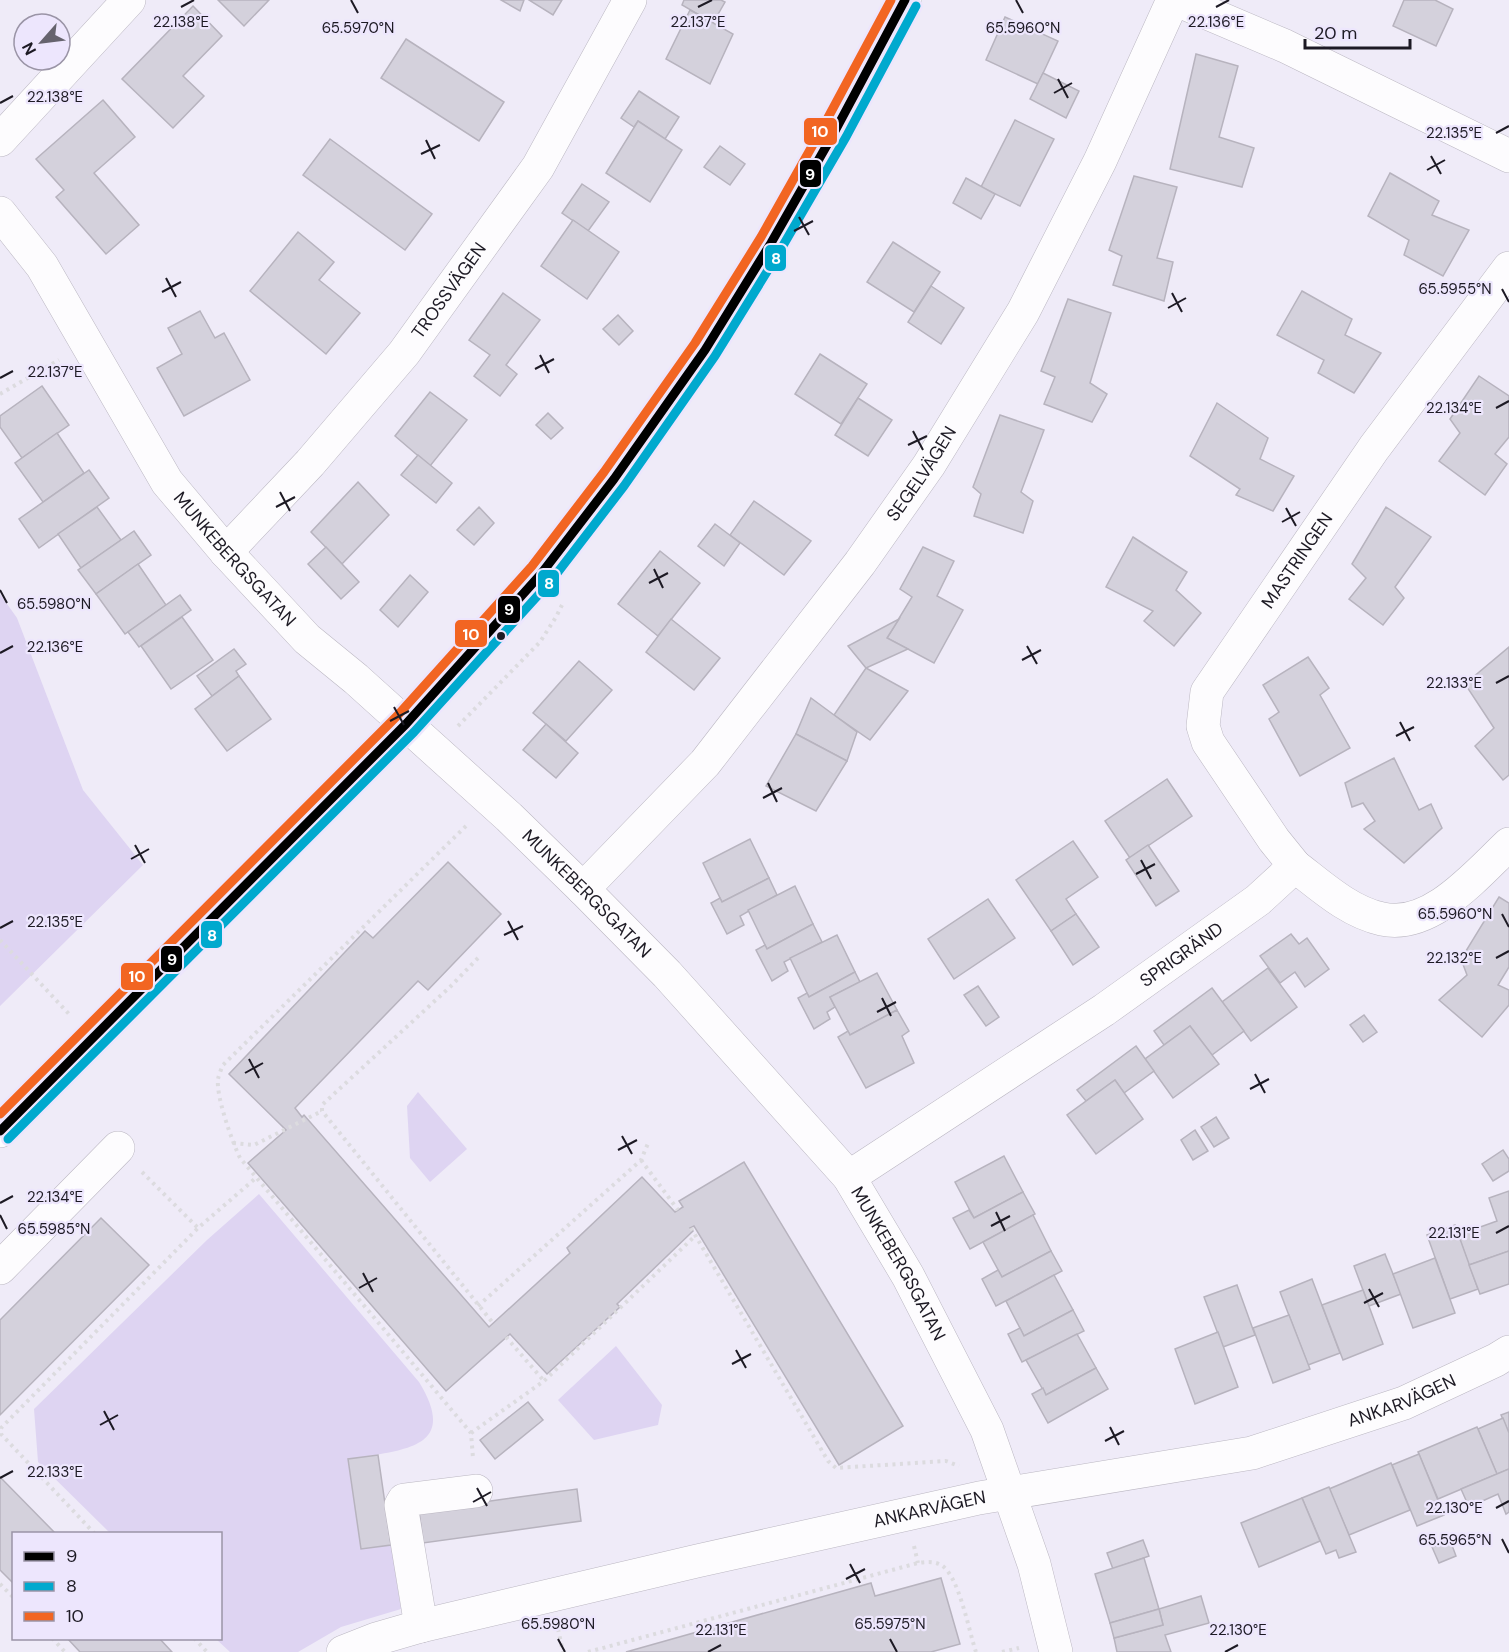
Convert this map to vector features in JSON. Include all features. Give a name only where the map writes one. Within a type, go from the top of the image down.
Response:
[{"type":"street","points":[[0,140],[129,0]]},
{"type":"street","name":"TROSSVÄGEN","points":[[226,552],[310,464],[404,353],[537,167],[630,0]]},
{"type":"street","points":[[0,1131],[406,724],[541,574],[614,479],[705,350],[835,131],[905,0]]},
{"type":"street","points":[[1175,0],[1285,46],[1509,156]]},
{"type":"street","name":"SEGELVÄGEN","points":[[583,889],[705,763],[860,563],[929,465],[1023,312],[1100,161],[1175,0]]},
{"type":"street","name":"MUNKEBERGSGATAN","points":[[0,213],[42,266],[167,482],[226,552],[307,639],[356,679],[509,817],[583,889],[667,974],[849,1177],[908,1276],[987,1430],[1034,1564],[1056,1652]]},
{"type":"street","name":"MASTRINGEN","points":[[1295,866],[1274,840],[1208,742],[1203,726],[1207,692],[1374,448],[1509,268]]},
{"type":"street","points":[[1295,866],[1326,890],[1357,909],[1382,919],[1401,920],[1431,911],[1452,896],[1509,844]]},
{"type":"street","name":"SPRIGRÄND","points":[[849,1177],[1104,1010],[1258,900],[1295,866]]},
{"type":"street","points":[[0,1268],[118,1148]]},
{"type":"street","name":"ANKARVÄGEN","points":[[343,1652],[421,1626],[697,1561],[1009,1492],[1251,1453],[1404,1403],[1509,1352]]},
{"type":"street","points":[[421,1626],[401,1505],[404,1500],[476,1491]]},
{"type":"path","points":[[0,394],[86,344]]},
{"type":"path","points":[[473,819],[223,1065],[218,1079],[219,1094],[232,1142],[240,1158],[471,1433],[476,1491]]},
{"type":"path","points":[[0,940],[75,1021]]},
{"type":"path","points":[[478,958],[451,986],[322,1105],[322,1111],[493,1323]]},
{"type":"path","points":[[232,1142],[254,1145],[322,1111]]},
{"type":"path","points":[[478,1306],[641,1160],[649,1141]]},
{"type":"path","points":[[118,1148],[198,1228]]},
{"type":"path","points":[[641,1160],[678,1210]]},
{"type":"path","points":[[94,1532],[1,1434],[1,1428],[198,1228],[257,1177]]},
{"type":"path","points":[[691,1228],[828,1461],[836,1468],[946,1461],[963,1467]]},
{"type":"path","points":[[471,1433],[544,1382],[696,1235]]},
{"type":"path","points":[[506,1337],[544,1382]]},
{"type":"path","points":[[588,1652],[918,1563],[930,1562],[944,1567],[954,1580],[976,1652]]},
{"type":"path","points":[[0,1584],[12,1596]]},
{"type":"path","points":[[555,1618],[563,1652]]},
{"type":"path","points":[[54,1640],[65,1652]]},
{"type":"path","points":[[196,1640],[207,1652]]},
{"type":"path","points":[[1002,1652],[1021,1648]]},
{"type":"shaded area","points":[[0,594],[17,618],[83,790],[143,865],[0,1006]]},
{"type":"shaded area","points":[[418,1092],[467,1149],[430,1182],[410,1158],[407,1106]]},
{"type":"shaded area","points":[[259,1194],[419,1382],[430,1405],[433,1422],[428,1435],[418,1443],[403,1449],[348,1460],[361,1548],[391,1545],[401,1609],[341,1627],[298,1652],[230,1652],[217,1640],[222,1640],[222,1532],[109,1532],[38,1462],[34,1409],[207,1240]]},
{"type":"shaded area","points":[[616,1346],[662,1405],[658,1425],[594,1440],[558,1400]]},
{"type":"building","points":[[218,0],[269,0],[244,26]]},
{"type":"building","points":[[501,0],[524,0],[520,11]]},
{"type":"building","points":[[529,0],[562,0],[553,15]]},
{"type":"building","points":[[684,0],[721,0],[725,2],[713,23],[682,5]]},
{"type":"building","points":[[1404,0],[1435,0],[1453,9],[1436,46],[1393,26]]},
{"type":"building","points":[[193,6],[222,36],[183,76],[204,96],[173,128],[122,79]]},
{"type":"building","points":[[690,10],[733,34],[710,84],[666,59]]},
{"type":"building","points":[[1005,17],[1058,41],[1038,84],[986,60]]},
{"type":"building","points":[[406,39],[504,102],[479,141],[381,78]]},
{"type":"building","points":[[1196,54],[1238,66],[1219,137],[1254,148],[1242,187],[1170,169]]},
{"type":"building","points":[[1043,73],[1079,91],[1066,118],[1030,99]]},
{"type":"building","points":[[639,91],[679,117],[665,139],[638,121],[634,127],[621,118]]},
{"type":"building","points":[[103,100],[135,137],[94,173],[139,225],[106,254],[56,197],[64,190],[36,159]]},
{"type":"building","points":[[1015,120],[1054,139],[1020,206],[981,187]]},
{"type":"building","points":[[638,121],[682,150],[650,202],[606,173]]},
{"type":"building","points":[[330,139],[432,214],[405,250],[303,175]]},
{"type":"building","points":[[720,146],[745,164],[730,185],[704,167]]},
{"type":"building","points":[[1390,173],[1439,201],[1432,215],[1469,230],[1443,276],[1404,255],[1409,240],[1368,216]]},
{"type":"building","points":[[1134,176],[1177,187],[1157,258],[1173,262],[1164,301],[1113,285],[1122,256],[1109,250]]},
{"type":"building","points":[[966,178],[995,194],[981,219],[953,203]]},
{"type":"building","points":[[582,184],[609,202],[588,231],[562,213]]},
{"type":"building","points":[[573,220],[619,252],[587,299],[541,266]]},
{"type":"building","points":[[298,232],[334,262],[319,280],[360,313],[326,354],[250,291]]},
{"type":"building","points":[[893,242],[940,272],[914,312],[867,282]]},
{"type":"building","points":[[931,286],[964,308],[941,344],[908,322]]},
{"type":"building","points":[[1302,291],[1352,319],[1345,335],[1381,353],[1354,393],[1318,373],[1324,360],[1277,335]]},
{"type":"building","points":[[503,293],[540,320],[506,365],[517,374],[500,396],[474,376],[490,355],[469,340]]},
{"type":"building","points":[[1068,299],[1111,313],[1090,383],[1107,394],[1092,422],[1044,404],[1055,377],[1041,371]]},
{"type":"building","points":[[200,311],[215,338],[224,333],[250,380],[184,416],[157,368],[182,354],[168,328]]},
{"type":"building","points":[[618,315],[633,331],[619,345],[603,329]]},
{"type":"building","points":[[820,354],[867,384],[841,424],[795,394]]},
{"type":"building","points":[[1479,376],[1509,396],[1509,437],[1495,454],[1507,464],[1485,495],[1439,461],[1460,433],[1450,419]]},
{"type":"building","points":[[42,386],[69,425],[22,458],[0,427],[0,416]]},
{"type":"building","points":[[430,392],[467,420],[430,466],[395,436]]},
{"type":"building","points":[[858,398],[892,420],[868,456],[835,435]]},
{"type":"building","points":[[1217,403],[1268,438],[1260,459],[1294,476],[1273,511],[1236,495],[1240,489],[1190,456]]},
{"type":"building","points":[[548,413],[563,428],[551,439],[536,425]]},
{"type":"building","points":[[1000,415],[1044,430],[1021,492],[1033,501],[1023,533],[974,516],[981,494],[973,487]]},
{"type":"building","points":[[57,433],[84,473],[43,502],[15,463]]},
{"type":"building","points":[[418,455],[452,483],[436,503],[401,475]]},
{"type":"building","points":[[89,470],[109,498],[39,548],[19,519]]},
{"type":"building","points":[[358,482],[389,515],[342,564],[311,532]]},
{"type":"building","points":[[754,501],[811,541],[784,575],[730,535]]},
{"type":"building","points":[[97,507],[121,540],[81,568],[58,534]]},
{"type":"building","points":[[479,507],[494,523],[474,545],[457,530]]},
{"type":"building","points":[[1386,507],[1431,537],[1395,587],[1404,598],[1383,625],[1349,599],[1366,578],[1352,564]]},
{"type":"building","points":[[715,524],[740,543],[724,566],[698,546]]},
{"type":"building","points":[[134,531],[151,555],[96,594],[78,570]]},
{"type":"building","points":[[1133,537],[1187,572],[1176,590],[1201,613],[1174,646],[1144,621],[1153,611],[1106,587]]},
{"type":"building","points":[[326,547],[359,582],[341,599],[308,564]]},
{"type":"building","points":[[923,547],[954,561],[937,596],[963,610],[934,663],[887,638],[912,597],[900,589]]},
{"type":"building","points":[[660,551],[700,583],[658,636],[618,604]]},
{"type":"building","points":[[138,564],[166,605],[125,634],[96,594]]},
{"type":"building","points":[[410,575],[428,592],[398,627],[380,610]]},
{"type":"building","points":[[180,595],[191,610],[139,647],[128,632]]},
{"type":"building","points":[[182,617],[213,660],[171,689],[141,646]]},
{"type":"building","points":[[671,619],[720,658],[694,690],[646,652]]},
{"type":"building","points":[[899,619],[887,638],[908,649],[866,668],[848,646]]},
{"type":"building","points":[[1509,647],[1509,775],[1503,780],[1475,746],[1494,728],[1465,684]]},
{"type":"building","points":[[234,649],[246,664],[236,671],[239,676],[212,696],[197,676]]},
{"type":"building","points":[[1308,657],[1329,688],[1320,695],[1350,748],[1300,776],[1269,719],[1279,712],[1263,685]]},
{"type":"building","points":[[579,661],[612,690],[566,741],[533,713]]},
{"type":"building","points":[[866,668],[908,691],[870,740],[834,715]]},
{"type":"building","points":[[239,676],[271,719],[227,751],[195,709]]},
{"type":"building","points":[[811,698],[857,732],[847,761],[796,734]]},
{"type":"building","points":[[546,724],[578,753],[556,778],[523,750]]},
{"type":"building","points":[[796,734],[847,761],[816,811],[766,786]]},
{"type":"building","points":[[1394,758],[1419,810],[1431,804],[1442,828],[1404,863],[1364,829],[1375,821],[1363,803],[1352,807],[1345,783]]},
{"type":"building","points":[[1167,779],[1192,816],[1130,858],[1105,821]]},
{"type":"building","points":[[750,839],[769,878],[722,902],[703,863]]},
{"type":"building","points":[[1073,841],[1098,877],[1066,899],[1076,914],[1051,931],[1016,880]]},
{"type":"building","points":[[1148,845],[1179,891],[1156,906],[1126,860]]},
{"type":"building","points":[[448,862],[501,914],[428,990],[418,981],[295,1108],[302,1117],[304,1115],[489,1327],[570,1253],[567,1248],[642,1177],[675,1212],[683,1207],[679,1201],[744,1162],[903,1426],[839,1465],[694,1226],[690,1228],[693,1231],[617,1304],[620,1307],[547,1374],[510,1334],[446,1391],[248,1163],[286,1130],[229,1074],[365,931],[373,938]]},
{"type":"building","points":[[769,878],[777,895],[740,916],[744,925],[727,934],[711,903],[720,898],[722,902]]},
{"type":"building","points":[[795,886],[813,924],[767,949],[748,910]]},
{"type":"building","points":[[1499,897],[1509,903],[1509,967],[1498,985],[1509,990],[1509,1005],[1482,1037],[1439,1000],[1467,975],[1461,959]]},
{"type":"building","points":[[988,899],[1015,938],[954,979],[928,939]]},
{"type":"building","points":[[1076,914],[1099,947],[1073,965],[1051,931]]},
{"type":"building","points":[[813,924],[822,942],[784,962],[788,971],[772,981],[756,950],[765,945],[767,949]]},
{"type":"building","points":[[1291,934],[1299,944],[1307,938],[1329,969],[1305,987],[1295,972],[1280,983],[1260,956]]},
{"type":"building","points":[[837,935],[855,972],[809,997],[790,958]]},
{"type":"building","points":[[1268,968],[1297,1007],[1251,1041],[1222,1002]]},
{"type":"building","points":[[855,972],[860,982],[830,997],[835,1007],[827,1012],[830,1019],[814,1029],[798,998],[807,993],[809,997]]},
{"type":"building","points":[[877,973],[897,1010],[850,1035],[830,997]]},
{"type":"building","points":[[978,986],[999,1017],[986,1026],[964,995]]},
{"type":"building","points":[[1212,988],[1244,1031],[1212,1055],[1190,1026],[1164,1045],[1154,1031]]},
{"type":"building","points":[[897,1010],[909,1031],[902,1036],[914,1063],[866,1088],[838,1037],[848,1031],[850,1035]]},
{"type":"building","points":[[1364,1015],[1377,1032],[1363,1042],[1350,1025]]},
{"type":"building","points":[[1190,1026],[1219,1064],[1173,1098],[1145,1059]]},
{"type":"building","points":[[1136,1046],[1154,1071],[1124,1093],[1115,1080],[1086,1101],[1077,1090]]},
{"type":"building","points":[[1115,1080],[1143,1119],[1096,1154],[1067,1115]]},
{"type":"building","points":[[1216,1117],[1229,1138],[1214,1147],[1201,1127]]},
{"type":"building","points":[[1195,1130],[1208,1151],[1193,1160],[1181,1140]]},
{"type":"building","points":[[1503,1150],[1509,1159],[1509,1171],[1493,1181],[1482,1164]]},
{"type":"building","points":[[1004,1156],[1023,1192],[974,1218],[955,1182]]},
{"type":"building","points":[[1509,1191],[1509,1251],[1469,1265],[1458,1235],[1497,1221],[1489,1198]]},
{"type":"building","points":[[1023,1192],[1035,1214],[970,1249],[953,1218],[969,1210],[974,1218]]},
{"type":"building","points":[[1033,1215],[1051,1251],[1002,1277],[983,1242]]},
{"type":"building","points":[[101,1218],[149,1265],[0,1415],[0,1320]]},
{"type":"building","points":[[1455,1225],[1478,1289],[1450,1299],[1427,1235]]},
{"type":"building","points":[[1051,1251],[1062,1271],[996,1306],[982,1279],[998,1270],[1002,1277]]},
{"type":"building","points":[[1509,1251],[1509,1284],[1480,1294],[1469,1265]]},
{"type":"building","points":[[1385,1254],[1401,1294],[1369,1306],[1354,1266]]},
{"type":"building","points":[[1435,1258],[1455,1313],[1413,1328],[1393,1274]]},
{"type":"building","points":[[1054,1275],[1073,1310],[1024,1336],[1006,1301]]},
{"type":"building","points":[[1312,1279],[1340,1353],[1308,1365],[1280,1292]]},
{"type":"building","points":[[1237,1285],[1255,1335],[1223,1347],[1204,1297]]},
{"type":"building","points":[[1363,1290],[1383,1344],[1343,1360],[1322,1305]]},
{"type":"building","points":[[1073,1310],[1084,1331],[1022,1362],[1008,1334],[1020,1328],[1024,1336]]},
{"type":"building","points":[[1289,1315],[1310,1369],[1273,1383],[1253,1328]]},
{"type":"building","points":[[1218,1332],[1238,1387],[1195,1404],[1175,1349]]},
{"type":"building","points":[[1077,1334],[1096,1368],[1046,1395],[1026,1360]]},
{"type":"building","points":[[1096,1368],[1108,1389],[1048,1423],[1032,1394],[1043,1388],[1046,1395]]},
{"type":"building","points":[[528,1402],[543,1420],[495,1459],[480,1440]]},
{"type":"building","points":[[1509,1412],[1509,1433],[1501,1415]]},
{"type":"building","points":[[1503,1418],[1509,1433],[1509,1469],[1497,1474],[1478,1429]]},
{"type":"building","points":[[1477,1427],[1497,1474],[1438,1499],[1418,1452]]},
{"type":"building","points":[[1419,1454],[1444,1515],[1417,1526],[1392,1465]]},
{"type":"building","points":[[378,1455],[391,1545],[361,1549],[348,1459]]},
{"type":"building","points":[[1391,1463],[1410,1510],[1349,1535],[1329,1489]]},
{"type":"building","points":[[1509,1469],[1509,1512],[1506,1514],[1498,1494],[1469,1507],[1461,1489]]},
{"type":"building","points":[[0,1477],[54,1532],[12,1532],[12,1582],[0,1570]]},
{"type":"building","points":[[1329,1487],[1356,1552],[1339,1558],[1336,1550],[1326,1554],[1302,1498]]},
{"type":"building","points":[[577,1489],[581,1521],[423,1543],[419,1511]]},
{"type":"building","points":[[1302,1498],[1320,1541],[1259,1567],[1241,1523]]},
{"type":"building","points":[[1143,1540],[1149,1556],[1113,1569],[1107,1553]]},
{"type":"building","points":[[1450,1540],[1456,1556],[1439,1563],[1432,1547]]},
{"type":"building","points":[[1144,1558],[1159,1609],[1110,1623],[1095,1574]]},
{"type":"building","points":[[941,1578],[960,1644],[931,1652],[626,1652],[871,1583],[875,1596]]},
{"type":"building","points":[[1201,1596],[1209,1623],[1165,1635],[1171,1652],[1117,1652],[1114,1638],[1163,1625],[1159,1609]]},
{"type":"building","points":[[1159,1609],[1163,1625],[1114,1638],[1110,1623]]},
{"type":"building","points":[[69,1640],[161,1640],[172,1652],[80,1652]]},
{"type":"transit line","name":"10","points":[[0,1114],[397,716],[532,566],[604,472],[695,343],[761,237],[891,0]]},
{"type":"transit line","name":"9","points":[[0,1131],[406,724],[541,574],[614,479],[705,350],[771,243],[835,131],[905,0]]},
{"type":"transit line","name":"8","points":[[8,1139],[414,732],[551,581],[624,486],[715,356],[846,137],[916,6]]}]
